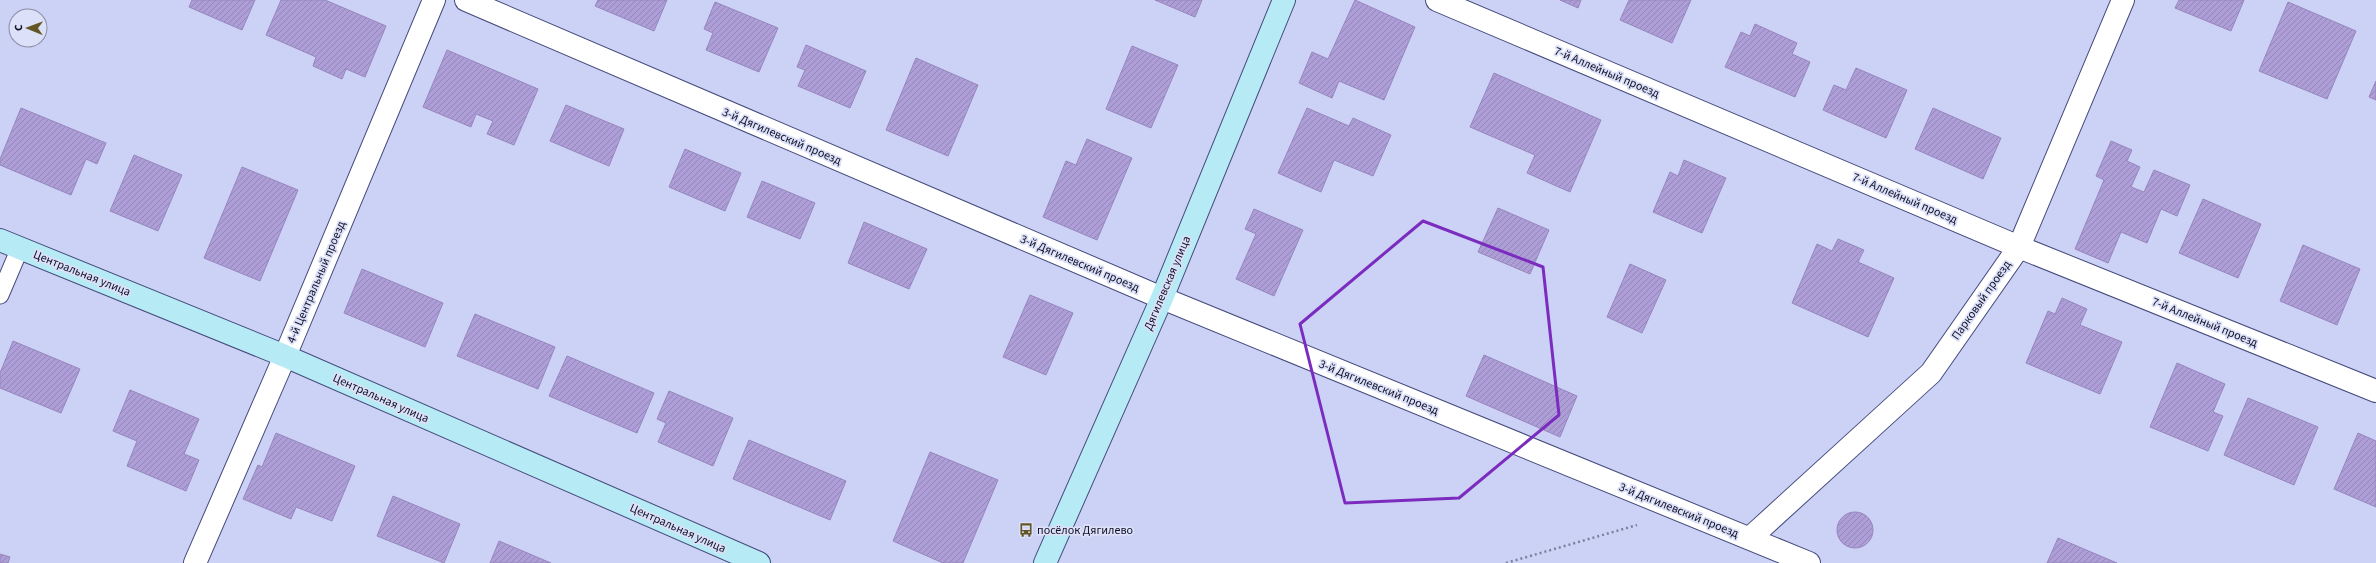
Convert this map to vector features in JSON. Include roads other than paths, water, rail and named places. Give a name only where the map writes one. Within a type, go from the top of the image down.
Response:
[{"type":"street","name":"4-й Центральный проезд","points":[[195,563],[285,356],[434,0]]},
{"type":"street","name":"3-й Дягилевский проезд","points":[[466,0],[1162,298],[1809,563]]},
{"type":"street","name":"Дягилевская улица","points":[[1045,563],[1162,298],[1284,0]]},
{"type":"street","name":"7-й Аллейный проезд","points":[[1437,0],[2019,247],[2376,391]]},
{"type":"street","name":"Парковый проезд","points":[[1750,538],[1931,373],[2019,247],[2123,0]]},
{"type":"street","name":"Центральная улица","points":[[10,244],[285,356],[759,563]]},
{"type":"lane","points":[[0,295],[10,244]]},
{"type":"place","name":"посёлок Дягилево","points":[[1026,530]]}]
